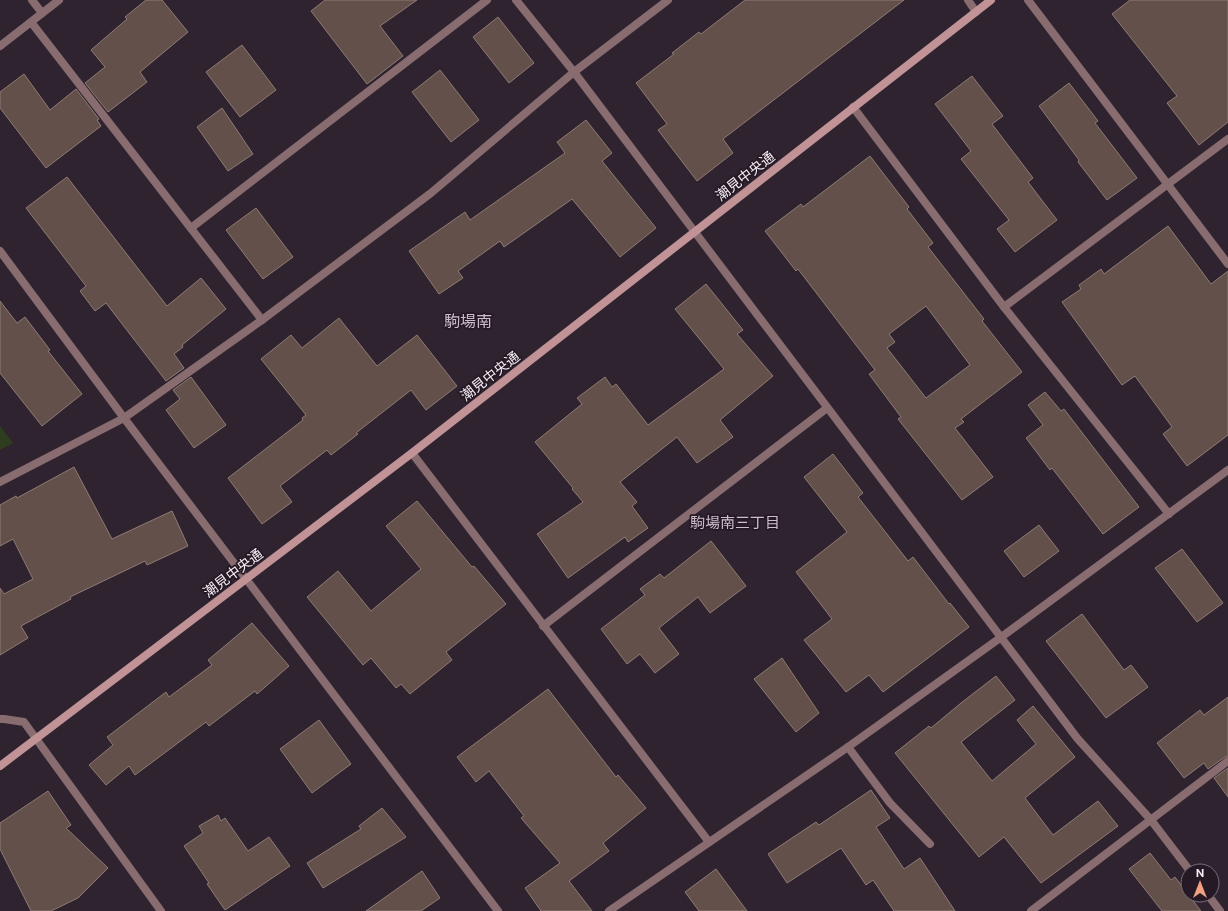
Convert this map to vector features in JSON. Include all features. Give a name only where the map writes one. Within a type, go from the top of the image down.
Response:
[{"type":"street","points":[[32,0],[42,13]]},
{"type":"street","points":[[0,46],[59,0]]},
{"type":"street","points":[[191,228],[487,0]]},
{"type":"street","points":[[516,0],[574,72],[1077,738],[1151,820],[1184,863]]},
{"type":"street","points":[[0,482],[124,418],[262,320],[431,193],[574,72],[668,0]]},
{"type":"street","points":[[968,0],[976,12]]},
{"type":"street","name":"潮見中央通","points":[[0,766],[412,453],[991,0]]},
{"type":"street","points":[[1028,0],[1228,264]]},
{"type":"street","points":[[31,22],[262,320]]},
{"type":"street","points":[[854,107],[1004,307],[1169,514]]},
{"type":"street","points":[[1004,307],[1228,139]]},
{"type":"street","points":[[0,251],[124,418],[498,911]]},
{"type":"street","points":[[543,626],[827,408]]},
{"type":"street","points":[[412,453],[543,626],[710,842]]},
{"type":"street","points":[[609,911],[848,747],[1000,638],[1228,470]]},
{"type":"street","points":[[0,719],[24,722],[161,911]]},
{"type":"street","points":[[848,747],[890,803],[930,844]]},
{"type":"street","points":[[1031,911],[1228,761]]},
{"type":"green space","points":[[0,426],[13,443],[0,450]]},
{"type":"building","points":[[146,0],[162,0],[188,32],[140,72],[147,82],[108,112],[85,83],[105,67],[91,50],[127,19],[125,17]]},
{"type":"building","points":[[325,0],[417,0],[380,26],[403,56],[367,84],[311,11]]},
{"type":"building","points":[[745,0],[904,0],[723,139],[733,153],[697,181],[658,130],[667,124],[636,83],[674,54],[672,53],[699,32],[701,34]]},
{"type":"building","points":[[1130,0],[1228,0],[1228,122],[1199,145],[1167,103],[1177,96],[1112,14]]},
{"type":"building","points":[[498,17],[534,63],[509,83],[473,37]]},
{"type":"building","points":[[242,45],[276,90],[240,117],[206,72]]},
{"type":"building","points":[[440,70],[479,120],[451,142],[412,92]]},
{"type":"building","points":[[24,74],[50,110],[76,89],[99,119],[97,120],[101,126],[46,168],[0,108],[0,92]]},
{"type":"building","points":[[972,76],[1003,116],[992,124],[1033,178],[1028,182],[1057,220],[1015,252],[997,229],[1009,220],[961,159],[971,151],[935,104]]},
{"type":"building","points":[[1069,83],[1098,121],[1095,123],[1137,178],[1107,200],[1078,162],[1079,160],[1039,106]]},
{"type":"building","points":[[222,108],[253,154],[228,171],[197,127]]},
{"type":"building","points":[[586,120],[612,153],[602,161],[656,228],[620,257],[572,199],[504,247],[500,241],[458,271],[463,278],[439,294],[409,251],[465,212],[470,220],[565,153],[557,142]]},
{"type":"building","points":[[870,156],[909,207],[907,209],[933,243],[928,247],[984,319],[982,321],[1022,372],[961,419],[964,422],[955,428],[993,477],[962,500],[898,419],[901,417],[869,374],[875,370],[798,269],[796,271],[765,231],[801,204],[803,207]],"holes":[[[926,306],[970,365],[926,398],[887,348],[895,342],[889,334]]]},
{"type":"building","points":[[67,177],[167,306],[201,278],[226,309],[182,345],[183,347],[174,354],[184,368],[166,381],[106,303],[95,311],[80,291],[86,286],[26,208]]},
{"type":"building","points":[[256,208],[293,257],[263,279],[226,230]]},
{"type":"building","points":[[1168,226],[1211,284],[1228,271],[1228,435],[1187,466],[1163,434],[1172,427],[1135,376],[1122,385],[1062,302],[1081,289],[1079,285],[1101,269],[1104,274]]},
{"type":"building","points":[[706,284],[743,330],[737,334],[773,376],[720,420],[733,437],[697,463],[677,437],[620,482],[637,502],[632,506],[648,528],[628,542],[625,537],[568,578],[537,534],[583,502],[535,442],[582,404],[577,398],[605,377],[612,387],[616,384],[648,425],[724,369],[675,309]]},
{"type":"building","points":[[0,301],[17,323],[25,317],[50,350],[48,351],[82,394],[42,426],[0,373]]},
{"type":"building","points":[[339,318],[377,366],[417,335],[457,386],[426,410],[411,390],[356,433],[358,434],[331,455],[327,450],[280,486],[292,502],[262,524],[228,478],[303,420],[302,418],[306,415],[261,359],[291,335],[302,348]]},
{"type":"building","points":[[191,377],[226,425],[194,448],[166,410],[180,399],[173,390]]},
{"type":"building","points":[[1045,392],[1061,411],[1064,409],[1139,507],[1103,534],[1052,468],[1050,470],[1026,438],[1043,425],[1028,405]]},
{"type":"building","points":[[833,454],[863,493],[858,497],[908,561],[913,557],[949,604],[950,603],[969,627],[883,692],[869,675],[846,692],[804,640],[832,619],[796,572],[847,532],[804,477]]},
{"type":"building","points":[[74,467],[112,539],[172,511],[188,546],[147,565],[145,561],[70,597],[71,599],[21,626],[28,638],[0,655],[0,588],[4,594],[33,579],[13,539],[0,546],[0,505],[16,496],[17,498]]},
{"type":"building","points":[[417,501],[472,567],[474,566],[506,604],[446,652],[452,660],[410,694],[401,684],[396,688],[371,658],[363,665],[307,597],[338,571],[371,611],[421,569],[386,526]]},
{"type":"building","points":[[1039,525],[1059,551],[1024,577],[1004,551]]},
{"type":"building","points":[[711,541],[746,586],[710,613],[698,597],[659,628],[679,654],[655,673],[640,654],[627,664],[601,629],[645,595],[640,589],[660,574],[664,578]]},
{"type":"building","points":[[1182,549],[1223,603],[1197,622],[1155,568]]},
{"type":"building","points":[[1082,614],[1124,670],[1131,665],[1148,687],[1106,718],[1046,641]]},
{"type":"building","points":[[252,623],[289,666],[257,694],[255,691],[209,726],[206,722],[135,775],[129,766],[106,785],[89,765],[113,745],[107,737],[166,692],[169,697],[212,665],[208,660]]},
{"type":"building","points":[[782,658],[819,713],[796,732],[754,679]]},
{"type":"building","points":[[996,676],[1015,700],[961,742],[992,781],[1036,744],[1017,720],[1033,706],[1075,757],[1025,798],[1053,835],[1098,801],[1118,826],[1041,883],[1004,837],[979,857],[895,753],[929,726],[931,728]]},
{"type":"building","points":[[548,689],[616,777],[618,775],[646,808],[603,843],[609,851],[569,881],[592,911],[541,911],[525,888],[560,863],[521,818],[524,816],[489,771],[476,782],[457,757]]},
{"type":"building","points":[[1228,697],[1228,756],[1208,769],[1204,763],[1184,778],[1157,743],[1200,710],[1204,715]]},
{"type":"building","points":[[319,720],[351,764],[312,793],[280,749]]},
{"type":"building","points":[[1228,768],[1228,797],[1214,778]]},
{"type":"building","points":[[871,790],[890,818],[876,827],[904,869],[920,858],[955,911],[894,911],[873,880],[866,885],[841,848],[787,883],[768,854],[816,822],[819,825]]},
{"type":"building","points":[[48,791],[71,825],[66,828],[108,868],[78,898],[51,911],[31,911],[0,849],[0,823]]},
{"type":"building","points":[[382,808],[406,837],[323,888],[307,863],[361,829],[359,826]]},
{"type":"building","points":[[218,815],[221,821],[225,818],[248,851],[269,837],[290,866],[225,910],[184,846],[203,833],[199,826]]},
{"type":"building","points":[[1150,853],[1171,880],[1175,877],[1180,884],[1180,903],[1195,903],[1201,911],[1162,911],[1129,869]]},
{"type":"building","points":[[716,869],[747,911],[699,911],[685,892]]},
{"type":"building","points":[[422,871],[440,898],[421,911],[366,911]]},
{"type":"district","name":"駒場南","points":[[468,321]]},
{"type":"district","name":"駒場南三丁目","points":[[735,522]]}]
